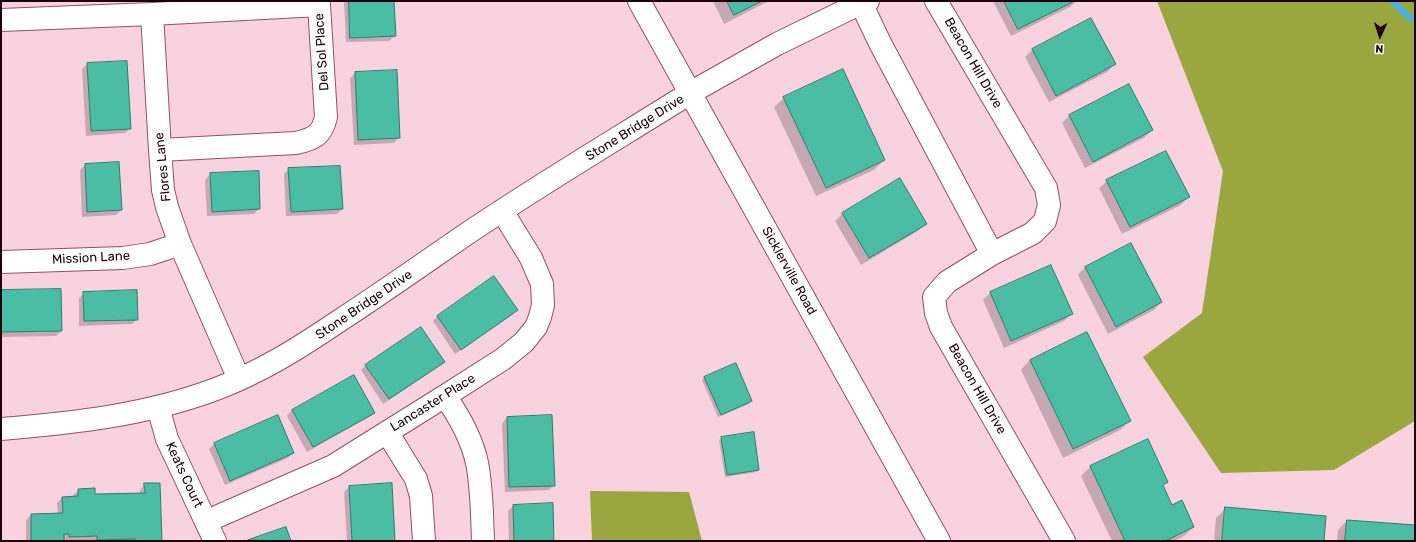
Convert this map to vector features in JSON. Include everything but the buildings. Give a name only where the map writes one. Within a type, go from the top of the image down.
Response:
[{"type":"street","name":"Sicklerville Road","points":[[640,1],[939,541]]},
{"type":"street","name":"Beacon Hill Drive","points":[[936,1],[1046,188],[1049,205],[1045,221],[1032,233],[992,254],[946,282],[934,297],[936,313],[945,334],[1064,541]]},
{"type":"street","points":[[690,93],[777,44],[864,2],[880,43],[992,254]]},
{"type":"street","name":"Del Sol Place","points":[[1,20],[318,5],[326,117],[324,126],[320,132],[310,140],[296,143],[160,150]]},
{"type":"street","name":"Flores Lane","points":[[152,14],[163,190],[180,244],[239,378]]},
{"type":"street","name":"Stone Bridge Drive","points":[[1,429],[46,426],[130,414],[158,407],[196,396],[281,359],[502,211],[690,93]]},
{"type":"street","name":"Lancaster Place","points":[[211,531],[334,466],[503,359],[524,342],[536,327],[543,305],[544,295],[542,284],[531,258],[502,211]]},
{"type":"street","name":"Mission Lane","points":[[1,262],[123,258],[150,254],[180,244]]},
{"type":"street","points":[[446,396],[456,412],[474,450],[477,463],[483,541]]},
{"type":"street","name":"Keats Court","points":[[158,407],[167,439],[211,531]]},
{"type":"street","points":[[387,432],[416,479],[420,496],[424,541]]},
{"type":"green space","points":[[1157,1],[1415,1],[1415,421],[1334,470],[1221,473],[1143,357],[1202,313],[1223,171]]},
{"type":"green space","points":[[590,491],[689,492],[702,541],[592,541]]},
{"type":"waterway","points":[[1392,1],[1409,17],[1415,19]]}]
